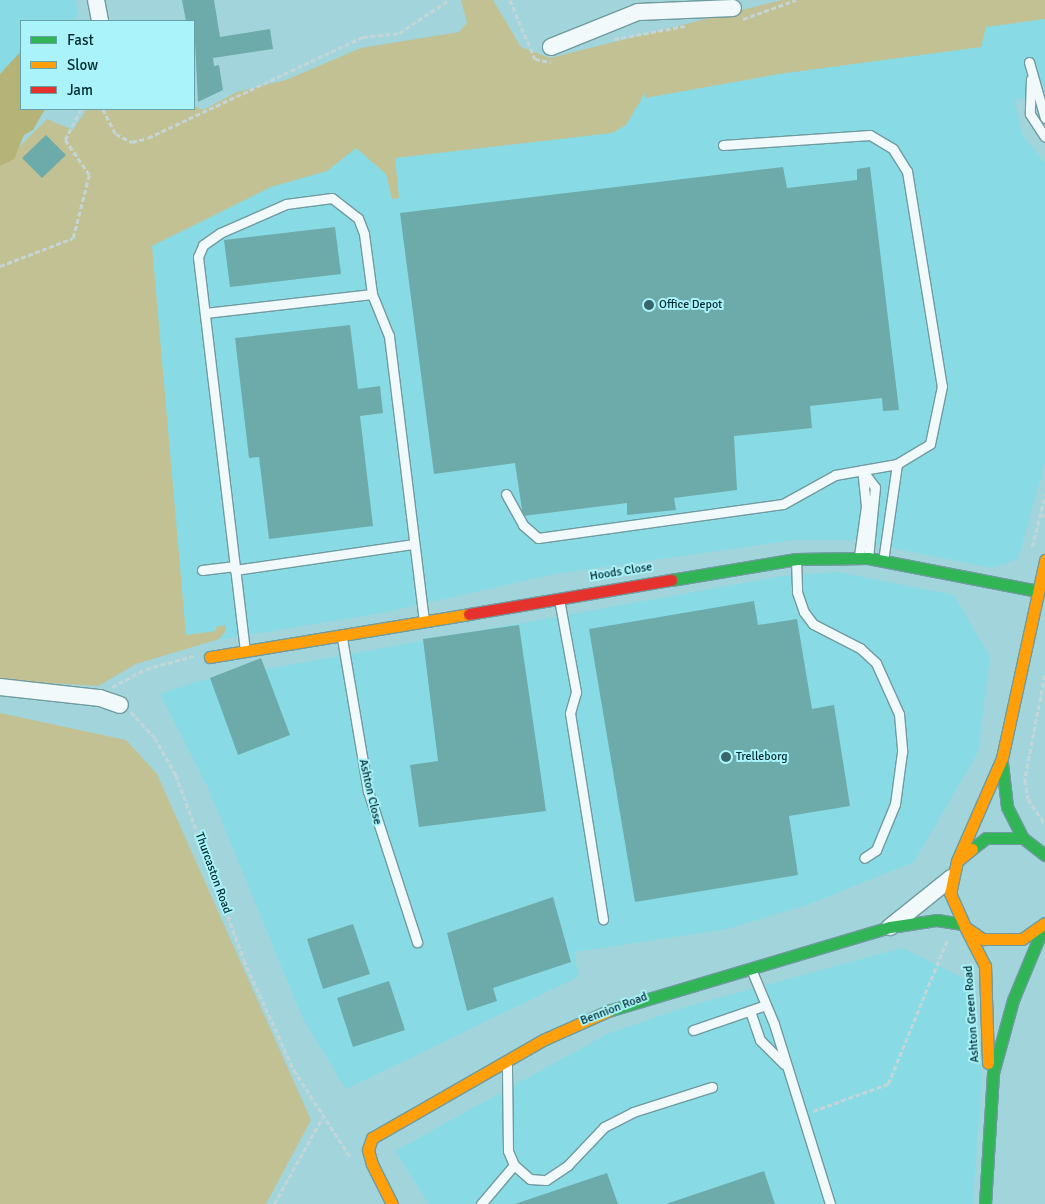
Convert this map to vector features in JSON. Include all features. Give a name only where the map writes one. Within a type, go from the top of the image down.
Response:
[{"type":"street","points":[[96,0],[100,20]]},
{"type":"street","points":[[555,53],[637,6],[735,14]]},
{"type":"street","name":"Hoods Close","points":[[210,658],[245,651],[342,638],[424,624],[558,597],[796,559],[863,558],[1038,591]]},
{"type":"street","points":[[950,878],[1002,758],[1045,560]]},
{"type":"street","points":[[0,687],[100,698],[120,705]]},
{"type":"street","points":[[1002,758],[1007,807],[1023,838],[1044,854]]},
{"type":"street","points":[[957,861],[986,838],[1023,838]]},
{"type":"street","name":"Ashton Green Road","points":[[950,878],[954,911],[964,925],[985,966],[988,1064],[993,1073]]},
{"type":"street","name":"Bennion Road","points":[[890,927],[950,878]]},
{"type":"street","name":"Bennion Road","points":[[392,1204],[368,1150],[372,1138],[384,1129],[505,1060],[625,1003],[750,965],[890,927],[937,920],[964,925]]},
{"type":"street","points":[[964,925],[983,939],[1001,942],[1022,939],[1045,923]]},
{"type":"street","name":"Ashton Green Road","points":[[985,1204],[993,1073],[1013,1000],[1045,923]]},
{"type":"lane","points":[[1029,62],[1031,79],[1030,114],[1045,137]]},
{"type":"lane","points":[[1031,79],[1045,118]]},
{"type":"lane","points":[[506,494],[523,525],[538,538],[783,504],[835,475],[897,464],[930,444],[942,386],[915,212],[900,158],[882,140],[870,135],[723,145]]},
{"type":"lane","points":[[245,651],[198,257],[203,246],[220,233],[286,204],[332,198],[358,218],[372,294],[389,336],[424,624]]},
{"type":"lane","points":[[205,313],[372,294]]},
{"type":"lane","points":[[883,561],[897,464]]},
{"type":"lane","points":[[862,470],[866,506],[863,558]]},
{"type":"lane","points":[[202,570],[235,568],[414,544]]},
{"type":"lane","points":[[796,559],[797,592],[804,612],[813,624],[860,648],[876,663],[899,714],[902,752],[895,804],[876,850],[864,858]]},
{"type":"lane","points":[[558,597],[576,692],[570,713],[603,919]]},
{"type":"lane","name":"Ashton Close","points":[[342,638],[368,791],[417,942]]},
{"type":"lane","points":[[750,965],[763,1006],[770,1013],[784,1064],[830,1204]]},
{"type":"lane","points":[[693,1030],[763,1006]]},
{"type":"lane","points":[[750,1011],[760,1040],[784,1064]]},
{"type":"lane","points":[[505,1060],[510,1072],[508,1151],[514,1165],[530,1179],[546,1180],[568,1165],[604,1127],[633,1112],[712,1087]]},
{"type":"lane","points":[[481,1204],[514,1165]]},
{"type":"path","points":[[104,110],[116,134],[132,142],[148,138],[356,40],[399,33],[448,0]]},
{"type":"path","points":[[510,0],[535,59],[549,63],[555,53]]},
{"type":"path","points":[[735,14],[796,0]]},
{"type":"path","points":[[609,40],[696,24]]},
{"type":"path","points":[[0,266],[73,238],[89,175],[64,140],[80,110]]},
{"type":"path","points":[[1029,554],[1045,495]]},
{"type":"path","points":[[1040,515],[1045,516]]},
{"type":"path","points":[[100,698],[146,669],[200,654],[210,658]]},
{"type":"path","points":[[1045,675],[1024,780],[1028,798],[1045,824]]},
{"type":"path","name":"Thurcaston Road","points":[[120,705],[144,723],[176,775],[268,1016],[322,1118],[350,1159]]},
{"type":"path","points":[[801,1115],[888,1084],[947,940]]},
{"type":"path","points":[[274,1204],[322,1118]]},
{"type":"shaded area","points":[[0,0],[76,0],[78,16],[73,20],[20,20],[20,63],[0,92]]},
{"type":"shaded area","points":[[1045,5],[1045,96],[1015,100],[1022,134],[1045,163],[1045,463],[1018,559],[992,568],[852,540],[795,540],[555,574],[382,613],[187,645],[136,200],[388,135]]},
{"type":"shaded area","points":[[20,52],[20,110],[44,110],[33,130],[24,135],[14,159],[0,166],[0,74]]},
{"type":"shaded area","points":[[838,572],[954,595],[990,657],[978,752],[914,862],[807,905],[727,929],[575,952],[578,977],[346,1089],[303,1019],[208,788],[160,694],[195,682],[782,576]]},
{"type":"shaded area","points":[[902,948],[971,982],[982,1075],[973,1204],[429,1204],[395,1151],[607,1034],[685,1007]]},
{"type":"green space","points":[[461,0],[493,0],[521,47],[550,58],[782,0],[1045,0],[1045,19],[986,27],[981,47],[779,74],[645,98],[645,93],[626,125],[612,133],[395,158],[399,198],[392,199],[386,174],[356,148],[327,171],[271,187],[152,246],[186,635],[216,631],[216,627],[226,625],[226,631],[219,639],[136,664],[98,686],[0,680],[0,166],[47,119],[73,130],[86,110],[195,110],[195,106],[203,110],[237,92],[286,80],[361,48],[459,32],[467,23]]},
{"type":"green space","points":[[0,713],[126,740],[157,774],[311,1120],[266,1204],[0,1204]]},
{"type":"building","points":[[182,0],[214,0],[220,37],[270,29],[273,49],[213,58],[214,66],[219,65],[223,90],[198,102],[195,20],[186,20]]},
{"type":"building","points":[[46,135],[66,155],[42,178],[22,158]]},
{"type":"building","name":"Office Depot","points":[[783,167],[787,188],[857,180],[857,169],[870,167],[899,410],[883,411],[882,398],[810,406],[812,428],[734,436],[737,490],[674,498],[676,510],[627,515],[627,503],[523,516],[515,463],[434,474],[400,213]]},
{"type":"building","points":[[335,227],[341,274],[230,287],[224,240]]},
{"type":"building","points":[[350,325],[358,389],[380,386],[383,413],[360,416],[373,526],[269,539],[259,457],[249,458],[235,338]]},
{"type":"building","name":"Trelleborg","points":[[754,601],[758,625],[797,619],[812,709],[834,705],[850,806],[789,816],[798,875],[635,902],[589,629]]},
{"type":"building","points":[[519,625],[546,811],[419,827],[410,765],[438,761],[423,639]]},
{"type":"building","points":[[261,658],[290,735],[238,755],[210,678]]},
{"type":"building","points":[[553,897],[571,962],[493,988],[497,1001],[467,1011],[447,933]]},
{"type":"building","points":[[353,924],[370,974],[323,989],[307,939]]},
{"type":"building","points":[[389,981],[405,1030],[353,1047],[337,998]]},
{"type":"building","points":[[764,1171],[775,1204],[666,1204]]},
{"type":"building","points":[[607,1173],[618,1204],[515,1204]]},
{"type":"traffic: fast","points":[[671,580],[796,559],[868,558],[1038,591]]},
{"type":"traffic: fast","points":[[1002,763],[1007,807],[1023,838]]},
{"type":"traffic: fast","points":[[972,849],[986,838],[1023,838],[1045,855]]},
{"type":"traffic: fast","points":[[608,1011],[890,927],[937,920],[963,924]]},
{"type":"traffic: fast","points":[[985,1204],[993,1073],[1013,1000],[1045,923]]},
{"type":"traffic: slow","points":[[957,861],[1002,758],[1045,560]]},
{"type":"traffic: slow","points":[[210,657],[469,614]]},
{"type":"traffic: slow","points":[[972,849],[957,861],[950,893],[965,927],[983,939],[1022,939],[1045,923]]},
{"type":"traffic: slow","points":[[966,929],[985,966],[988,1063]]},
{"type":"traffic: slow","points":[[392,1204],[372,1164],[368,1150],[372,1138],[545,1039],[608,1011]]},
{"type":"traffic: jam","points":[[469,614],[671,580]]},
{"type":"place","name":"Office Depot","points":[[649,305]]},
{"type":"place","name":"Trelleborg","points":[[726,757]]}]
